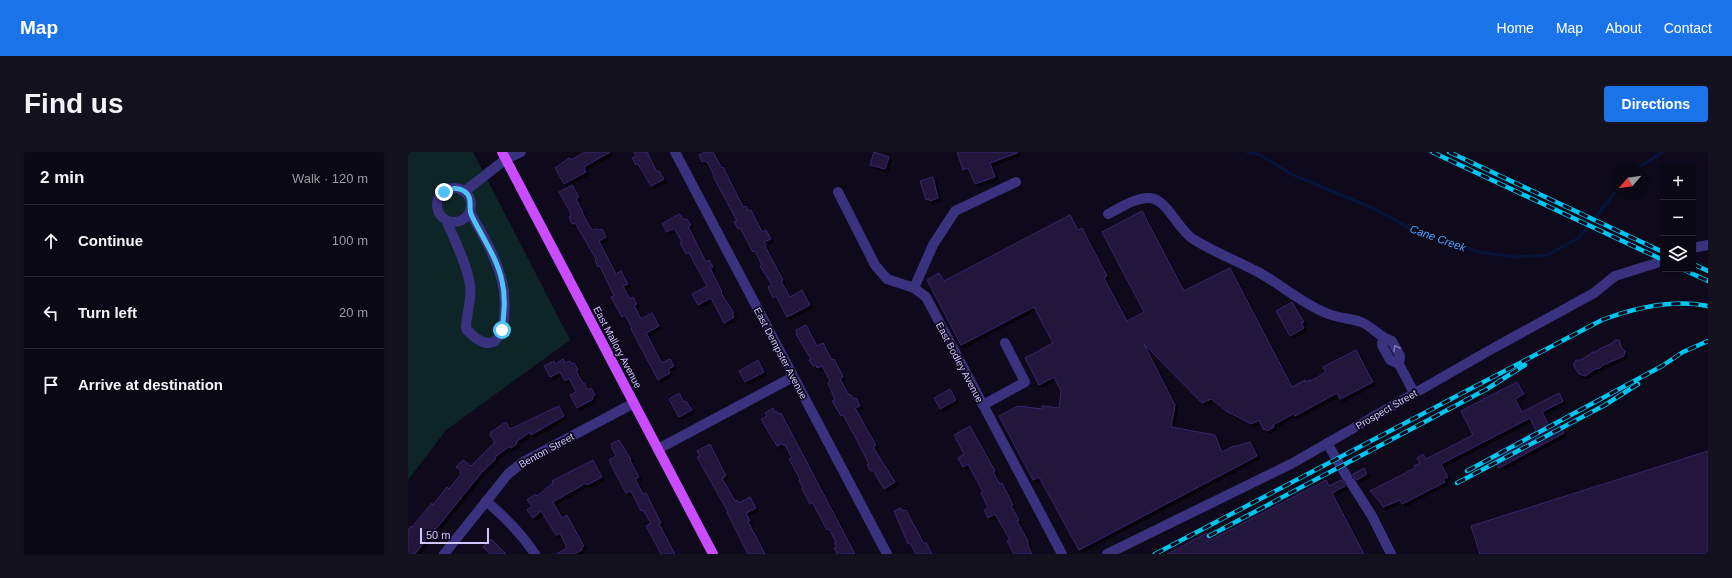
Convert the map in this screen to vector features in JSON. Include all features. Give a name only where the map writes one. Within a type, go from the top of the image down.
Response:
[{"type":"main road","name":"East Mallory Avenue","points":[[504,156],[713,554]]},
{"type":"street","points":[[465,192],[504,156],[520,152]]},
{"type":"street","name":"East Dempster Avenue","points":[[675,152],[887,554]]},
{"type":"street","points":[[914,288],[933,245],[955,211],[1016,182]]},
{"type":"street","points":[[454,188],[465,192],[470,201],[470,212],[480,228],[502,281],[505,307],[502,330],[498,339],[492,343],[483,342],[472,336],[466,329],[466,321],[470,304],[470,284],[446,220],[439,212],[438,207],[440,196],[449,189],[454,188]]},
{"type":"street","name":"East Bodley Avenue","points":[[838,192],[875,265],[887,279],[914,288],[926,298],[1062,554]]},
{"type":"street","points":[[1108,214],[1138,199],[1151,198],[1163,205],[1191,238],[1281,285],[1304,303],[1327,314],[1361,322],[1369,326],[1383,338],[1382,345],[1390,360],[1399,364],[1414,393]]},
{"type":"street","points":[[446,220],[457,222],[467,216],[470,212]]},
{"type":"street","points":[[1696,248],[1708,245]]},
{"type":"street","name":"Prospect Street","points":[[1107,554],[1291,464],[1490,350],[1594,293],[1615,276],[1660,261]]},
{"type":"street","points":[[983,405],[1026,382],[1005,343]]},
{"type":"street","points":[[658,449],[793,377]]},
{"type":"street","name":"Benton Street","points":[[444,554],[508,474],[523,462],[634,403]]},
{"type":"street","points":[[1327,443],[1372,516],[1391,554]]},
{"type":"street","points":[[486,501],[509,520],[525,538],[535,554]]},
{"type":"green space","points":[[408,152],[473,152],[570,340],[446,430],[408,480]]},
{"type":"building","points":[[585,152],[610,152],[584,167],[586,172],[564,184],[555,168],[569,158],[573,159]]},
{"type":"building","points":[[634,152],[647,152],[657,172],[659,171],[664,179],[651,186],[638,164],[636,165],[632,158],[636,156]]},
{"type":"building","points":[[705,152],[713,152],[722,168],[723,167],[743,207],[746,206],[749,211],[751,210],[762,232],[766,230],[771,239],[764,242],[766,245],[765,246],[790,297],[802,290],[810,305],[787,317],[776,296],[773,298],[768,287],[772,285],[760,266],[762,265],[755,251],[753,252],[740,228],[738,229],[734,222],[737,221],[713,176],[708,163],[705,161],[702,162],[699,155]]},
{"type":"building","points":[[874,152],[889,157],[885,169],[870,165]]},
{"type":"building","points":[[957,152],[1017,153],[990,163],[995,177],[975,184],[968,168],[963,170]]},
{"type":"building","points":[[933,177],[938,198],[930,201],[929,199],[926,200],[920,181]]},
{"type":"building","points":[[572,185],[579,197],[576,199],[592,230],[602,229],[606,237],[599,241],[616,274],[621,271],[628,284],[623,286],[630,299],[633,297],[637,304],[634,305],[641,319],[652,313],[659,326],[646,333],[662,363],[670,359],[674,366],[668,369],[670,373],[658,380],[625,315],[622,317],[611,297],[614,296],[600,266],[598,267],[595,260],[596,259],[575,223],[572,224],[569,217],[571,216],[570,212],[559,192]]},
{"type":"building","points":[[1142,211],[1184,291],[1230,268],[1292,387],[1305,380],[1306,382],[1311,381],[1326,372],[1323,367],[1356,350],[1373,382],[1340,399],[1337,393],[1295,416],[1293,414],[1273,425],[1274,427],[1267,431],[1265,429],[1264,430],[1259,420],[1251,424],[1228,412],[1211,399],[1202,403],[1144,344],[1175,405],[1171,427],[1215,435],[1222,452],[1232,447],[1250,442],[1257,456],[1079,550],[1039,477],[1033,480],[999,416],[1018,406],[1042,409],[1042,406],[1059,408],[1061,391],[1054,377],[1039,385],[1025,358],[1053,343],[1034,307],[961,345],[927,280],[939,273],[944,281],[1070,215],[1078,230],[1082,228],[1107,276],[1104,278],[1127,321],[1144,312],[1102,232]]},
{"type":"building","points":[[679,214],[685,220],[687,219],[691,225],[688,226],[706,262],[709,260],[713,267],[710,268],[722,292],[721,293],[734,313],[732,314],[734,317],[724,323],[711,298],[698,305],[692,294],[707,286],[689,253],[686,254],[680,243],[682,242],[674,228],[667,232],[662,224]]},
{"type":"building","points":[[1292,302],[1304,322],[1301,323],[1304,328],[1290,336],[1276,311]]},
{"type":"building","points":[[806,325],[817,346],[823,343],[832,360],[834,359],[843,377],[840,379],[849,395],[851,395],[854,399],[856,398],[860,406],[855,408],[876,445],[873,447],[895,482],[884,489],[873,470],[871,471],[867,465],[869,464],[858,442],[843,415],[841,416],[832,401],[835,400],[828,383],[830,381],[822,366],[817,368],[816,365],[813,366],[809,360],[811,359],[796,334],[796,330]]},
{"type":"building","points":[[1615,340],[1619,340],[1621,347],[1625,351],[1624,356],[1595,369],[1585,376],[1579,374],[1574,366],[1576,360],[1581,360],[1593,352],[1596,352],[1599,349],[1611,344]]},
{"type":"building","points":[[563,359],[565,363],[570,361],[572,364],[574,363],[578,370],[576,371],[583,383],[588,390],[591,388],[595,395],[592,397],[593,399],[577,408],[570,395],[576,392],[569,378],[565,381],[560,372],[550,377],[544,366],[554,361],[555,364]]},
{"type":"building","points":[[758,360],[764,372],[745,382],[739,371]]},
{"type":"building","points":[[1517,382],[1524,394],[1515,399],[1522,412],[1559,393],[1563,401],[1542,412],[1549,425],[1558,420],[1564,433],[1499,468],[1492,455],[1536,431],[1530,418],[1441,464],[1448,477],[1443,479],[1445,482],[1402,504],[1400,500],[1383,507],[1370,491],[1415,468],[1414,466],[1420,463],[1417,458],[1423,454],[1426,459],[1473,435],[1461,411]]},
{"type":"building","points":[[950,389],[956,400],[940,409],[934,398]]},
{"type":"building","points":[[679,393],[684,402],[686,401],[692,410],[679,417],[669,399]]},
{"type":"building","points":[[559,406],[564,416],[531,435],[530,432],[516,442],[517,444],[511,448],[510,446],[496,456],[495,460],[482,472],[415,554],[408,554],[408,530],[432,503],[433,505],[447,487],[449,489],[461,474],[461,471],[456,467],[463,460],[471,466],[495,442],[490,435],[491,432],[506,422],[510,429]]},
{"type":"building","points":[[773,408],[778,414],[781,413],[855,554],[837,554],[834,548],[837,547],[834,543],[836,542],[829,529],[827,530],[812,502],[810,504],[802,489],[800,479],[789,459],[792,458],[785,445],[784,446],[782,444],[777,446],[761,419],[767,416],[765,413]]},
{"type":"building","points":[[970,426],[995,471],[993,472],[1000,484],[1002,483],[1013,505],[1011,506],[1019,520],[1017,521],[1028,541],[1028,546],[1032,554],[1014,554],[1007,541],[1010,540],[995,514],[988,518],[984,510],[988,508],[981,493],[983,492],[968,464],[963,467],[958,458],[964,454],[954,435]]},
{"type":"building","points":[[619,440],[631,459],[630,460],[639,477],[635,479],[643,494],[646,493],[661,523],[659,524],[675,554],[661,554],[646,526],[651,523],[643,510],[641,511],[631,491],[626,493],[609,460],[616,456],[611,444]]},
{"type":"building","points":[[710,444],[726,476],[722,478],[735,501],[737,500],[739,503],[750,497],[756,508],[746,513],[750,521],[748,522],[765,554],[748,554],[728,512],[697,457],[700,456],[697,451]]},
{"type":"building","points":[[1708,451],[1708,554],[1480,554],[1471,526]]},
{"type":"building","points":[[593,460],[602,477],[587,485],[586,483],[553,502],[562,518],[567,515],[584,546],[581,548],[582,550],[574,554],[556,554],[567,548],[560,533],[556,535],[541,511],[533,518],[527,510],[532,506],[527,500],[535,494],[537,496],[553,483],[552,481]]},
{"type":"building","points":[[1364,468],[1367,474],[1357,480],[1353,477],[1353,474]]},
{"type":"building","points":[[1326,480],[1329,486],[1341,480],[1345,483],[1345,486],[1332,493],[1364,554],[1167,554],[1207,533],[1211,540]]},
{"type":"building","points":[[901,508],[903,511],[906,510],[924,544],[926,542],[932,554],[916,554],[910,543],[908,544],[894,511]]},
{"type":"building","points":[[491,539],[506,554],[490,554],[483,547]]},
{"type":"waterway","name":"Cane Creek","points":[[1247,152],[1260,155],[1291,174],[1377,210],[1417,232],[1479,252],[1515,257],[1547,255],[1579,238],[1612,197]]},
{"type":"waterway","name":"Cane Creek","points":[[1644,164],[1663,152]]},
{"type":"railway","points":[[1432,152],[1660,259]]},
{"type":"railway","points":[[1449,152],[1660,251]]},
{"type":"railway","points":[[1696,265],[1708,271]]},
{"type":"railway","points":[[1688,272],[1708,281]]},
{"type":"railway","points":[[1155,554],[1602,320],[1640,308],[1668,304],[1695,304],[1708,306]]},
{"type":"railway","points":[[1467,471],[1662,366],[1683,352],[1708,341]]},
{"type":"railway","points":[[1209,536],[1487,389],[1525,365]]},
{"type":"railway","points":[[1457,483],[1605,405],[1638,384]]},
{"type":"route","points":[[444,192],[454,188],[460,189],[468,196],[471,206],[470,212],[480,228],[502,281],[505,307],[502,330]]}]
